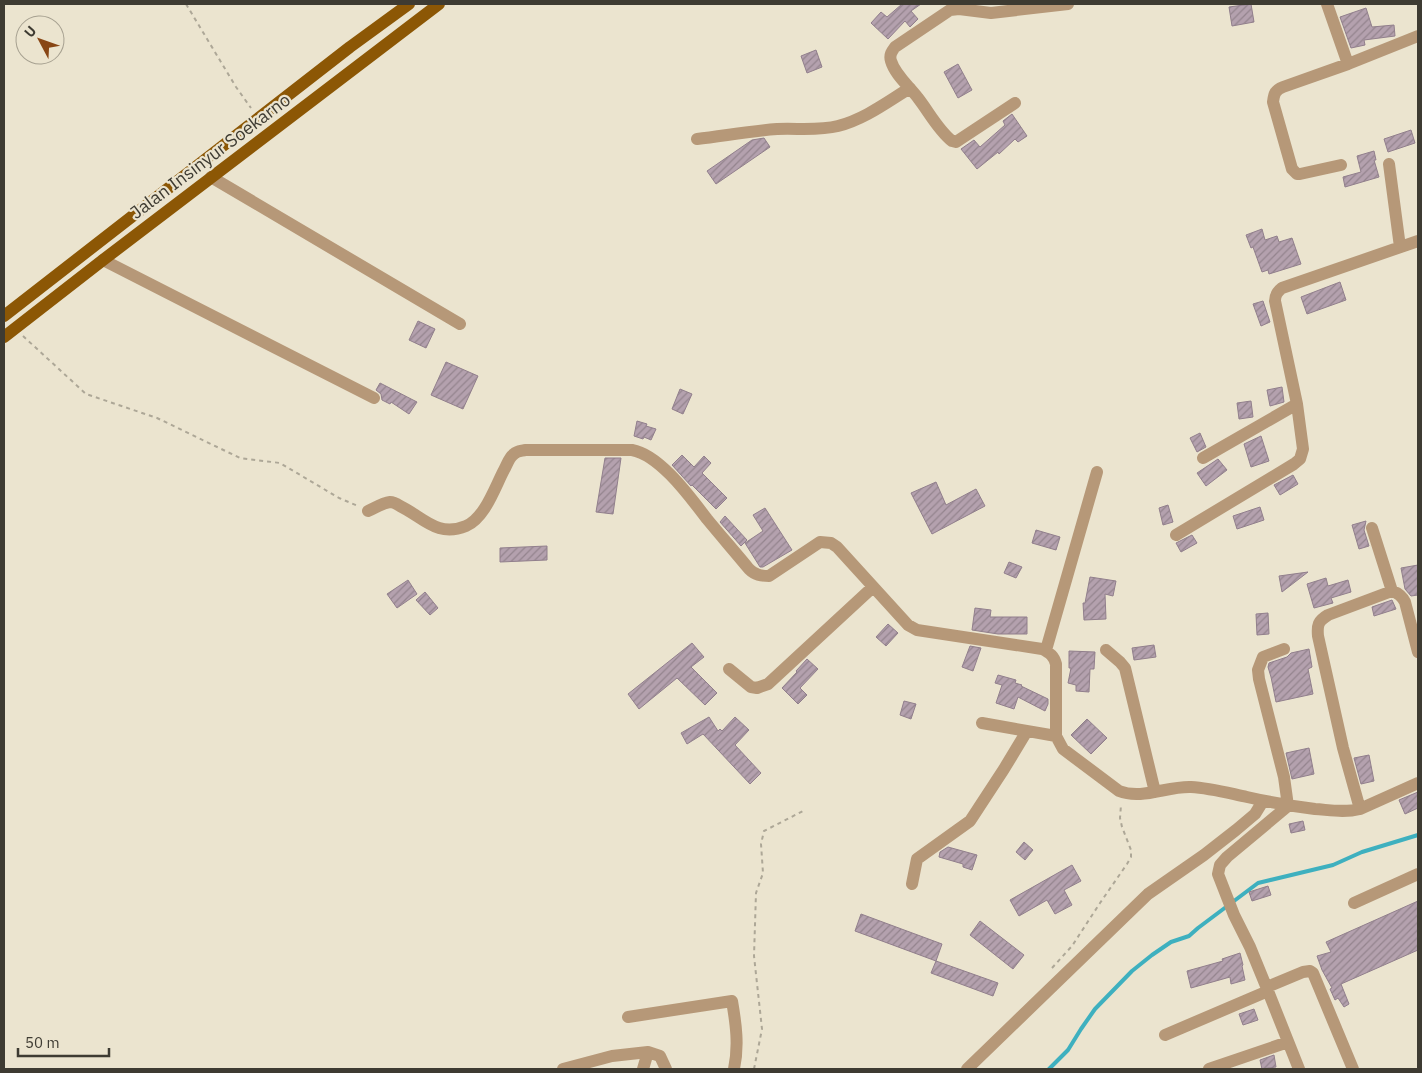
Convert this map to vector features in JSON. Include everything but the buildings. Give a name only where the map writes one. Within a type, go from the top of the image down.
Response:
[{"type":"main road","name":"Jalan Insinyur Soekarno","points":[[4,316],[258,118],[409,4]]},
{"type":"main road","name":"Jalan Insinyur Soekarno","points":[[9,332],[439,4]]},
{"type":"main road","points":[[384,22],[393,39]]},
{"type":"street","points":[[1015,103],[956,142],[952,142],[896,71],[891,62],[890,55],[895,46],[950,10],[959,9],[991,14],[1068,4]]},
{"type":"street","points":[[1327,4],[1348,64]]},
{"type":"street","points":[[1341,165],[1300,174],[1292,170],[1273,102],[1277,89],[1348,64],[1418,36]]},
{"type":"street","points":[[697,139],[777,129],[809,129],[839,126],[874,110],[910,88]]},
{"type":"street","points":[[1389,164],[1400,248]]},
{"type":"street","points":[[211,177],[460,324]]},
{"type":"street","points":[[1176,535],[1300,459],[1302,450],[1298,404],[1276,301],[1276,293],[1282,288],[1418,241]]},
{"type":"street","points":[[102,260],[374,398]]},
{"type":"street","points":[[1203,458],[1298,404]]},
{"type":"street","points":[[368,511],[392,502],[435,527],[446,530],[457,529],[470,524],[480,515],[507,464],[515,453],[525,450],[639,451],[647,455],[666,471],[753,573],[769,576],[815,544],[832,543],[908,625],[917,630],[1046,650],[1054,657],[1056,664],[1056,736],[1063,749],[1119,791],[1126,794],[1197,788],[1288,806],[1337,812],[1360,809],[1418,783]]},
{"type":"street","points":[[1046,650],[1097,472]]},
{"type":"street","points":[[1372,528],[1392,591]]},
{"type":"street","points":[[729,669],[751,687],[757,688],[768,684],[874,587]]},
{"type":"street","points":[[1360,809],[1343,748],[1317,626],[1320,619],[1328,615],[1392,591],[1396,592],[1405,602],[1418,652]]},
{"type":"street","points":[[1284,649],[1263,657],[1258,670],[1284,777],[1288,806]]},
{"type":"street","points":[[1106,650],[1125,668],[1155,792]]},
{"type":"street","points":[[982,723],[1056,736]]},
{"type":"street","points":[[912,884],[917,859],[970,821],[1027,731]]},
{"type":"street","points":[[967,1069],[1148,894],[1236,830],[1255,814],[1263,801]]},
{"type":"street","points":[[1288,806],[1220,864],[1218,874],[1234,915],[1250,947],[1299,1069]]},
{"type":"street","points":[[1354,903],[1418,874]]},
{"type":"street","points":[[1165,1035],[1303,972],[1310,971],[1313,973],[1353,1069]]},
{"type":"street","points":[[628,1017],[732,1000],[737,1029],[734,1069]]},
{"type":"street","points":[[1209,1069],[1288,1042]]},
{"type":"street","points":[[643,1069],[648,1052]]},
{"type":"street","points":[[563,1069],[612,1056],[648,1052],[660,1056],[666,1069]]},
{"type":"path","points":[[186,4],[236,86],[258,118]]},
{"type":"path","points":[[9,332],[86,394],[157,418],[240,458],[280,463],[339,498],[368,511]]},
{"type":"path","points":[[1053,968],[1072,946],[1131,857],[1131,850],[1120,818],[1122,800],[1126,794]]},
{"type":"path","points":[[754,1069],[762,1029],[754,956],[756,893],[763,873],[761,844],[764,831],[803,811]]},
{"type":"waterway","points":[[1049,1069],[1068,1050],[1095,1009],[1132,971],[1171,942],[1189,936],[1258,883],[1333,865],[1362,852],[1418,835]]}]
